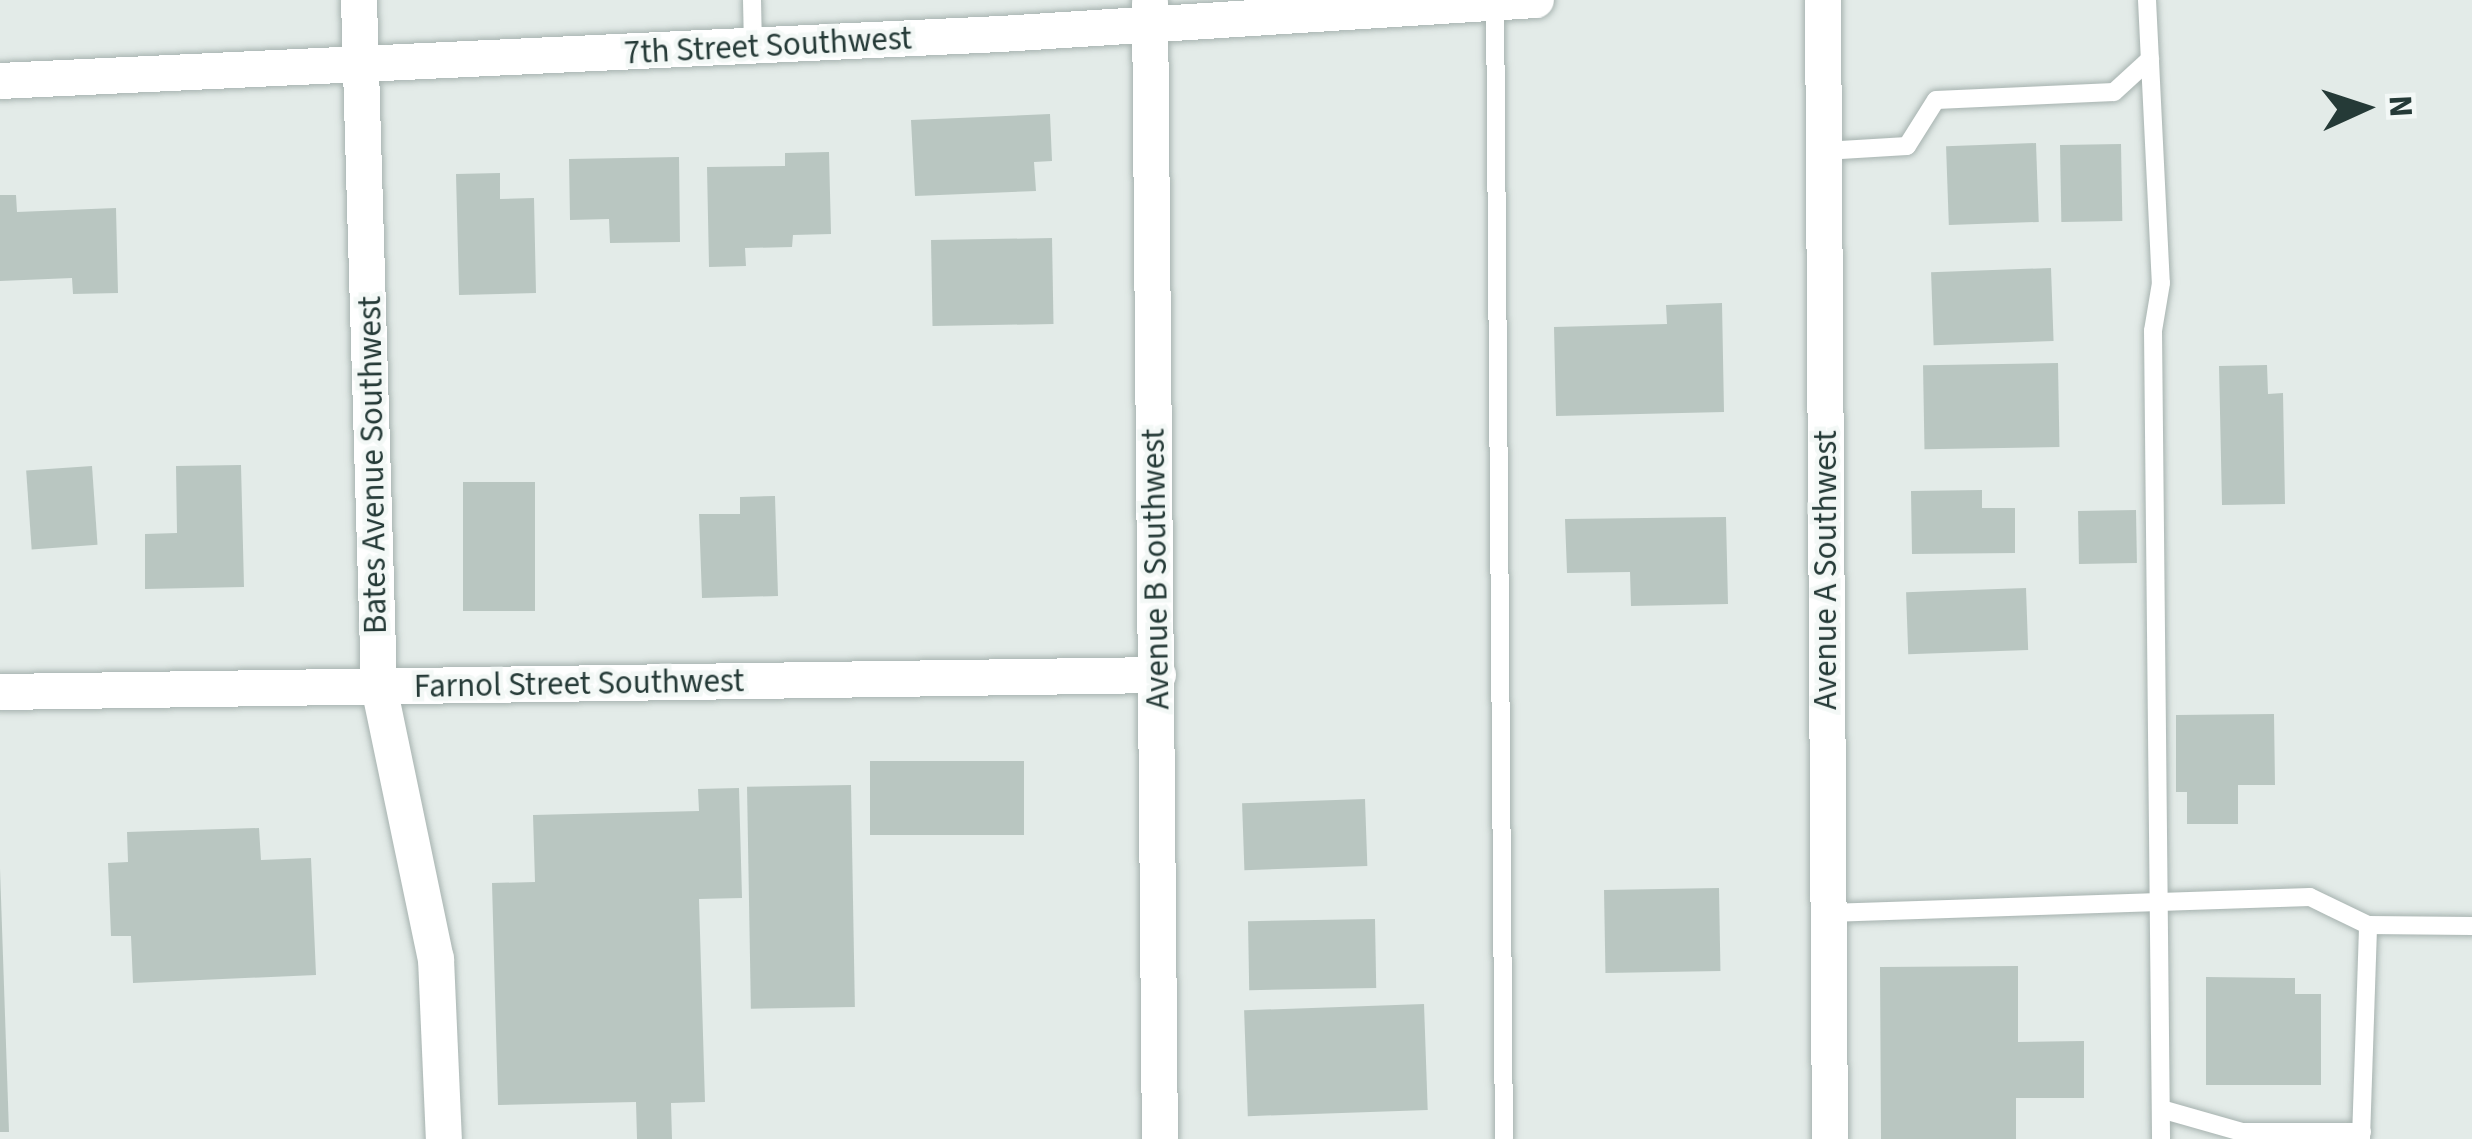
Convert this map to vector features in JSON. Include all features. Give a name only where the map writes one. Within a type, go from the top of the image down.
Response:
[{"type":"street","name":"Bates Avenue Southwest","points":[[359,0],[379,687],[436,959],[444,1139]]},
{"type":"street","name":"7th Street Southwest","points":[[0,81],[362,60],[753,47],[1150,12],[1536,0]]},
{"type":"street","name":"Avenue A Southwest","points":[[1823,0],[1830,1139]]},
{"type":"street","name":"Avenue B Southwest","points":[[1150,12],[1160,1139]]},
{"type":"street","name":"Farnol Street Southwest","points":[[0,692],[1158,675]]},
{"type":"lane","points":[[752,0],[753,47]]},
{"type":"lane","points":[[2147,0],[2162,283],[2153,331],[2161,1139]]},
{"type":"lane","points":[[1495,1],[1504,1139]]},
{"type":"lane","points":[[1824,151],[1906,146],[1936,100],[2114,92],[2150,59]]},
{"type":"lane","points":[[1828,913],[2159,896],[2310,897],[2368,925],[2472,926]]},
{"type":"lane","points":[[2161,1109],[2216,1132],[2361,1135],[2368,925]]},
{"type":"building","points":[[1050,114],[1052,161],[1034,162],[1036,191],[915,196],[911,120]]},
{"type":"building","points":[[2036,143],[2039,222],[1949,225],[1946,146]]},
{"type":"building","points":[[2121,144],[2122,221],[2061,222],[2060,145]]},
{"type":"building","points":[[829,152],[831,234],[793,235],[792,247],[745,248],[746,266],[709,267],[707,167],[785,166],[785,153]]},
{"type":"building","points":[[679,157],[680,242],[610,243],[609,219],[570,220],[569,159]]},
{"type":"building","points":[[500,173],[500,199],[534,198],[536,293],[459,295],[456,174]]},
{"type":"building","points":[[0,195],[16,195],[17,212],[116,208],[118,293],[73,294],[72,278],[0,281]]},
{"type":"building","points":[[1052,238],[1054,324],[933,326],[931,240]]},
{"type":"building","points":[[2051,268],[2054,341],[1934,345],[1931,272]]},
{"type":"building","points":[[1722,303],[1724,412],[1556,416],[1554,327],[1667,324],[1666,305]]},
{"type":"building","points":[[2058,363],[2059,447],[1924,449],[1923,365]]},
{"type":"building","points":[[2267,365],[2268,394],[2283,393],[2285,504],[2222,505],[2219,366]]},
{"type":"building","points":[[241,465],[244,587],[145,589],[145,534],[177,533],[176,466]]},
{"type":"building","points":[[92,466],[98,545],[32,549],[26,471]]},
{"type":"building","points":[[463,482],[535,482],[535,611],[463,611]]},
{"type":"building","points":[[1982,490],[1982,508],[2015,508],[2015,553],[1912,554],[1911,491]]},
{"type":"building","points":[[775,496],[778,596],[702,598],[699,514],[740,514],[740,497]]},
{"type":"building","points":[[2136,510],[2137,563],[2079,564],[2078,511]]},
{"type":"building","points":[[1726,517],[1728,604],[1631,606],[1630,572],[1567,573],[1565,519]]},
{"type":"building","points":[[2026,588],[2028,650],[1908,654],[1906,592]]},
{"type":"building","points":[[2274,714],[2275,785],[2238,785],[2238,824],[2187,824],[2187,792],[2176,792],[2176,715]]},
{"type":"building","points":[[870,761],[1024,761],[1024,835],[870,835]]},
{"type":"building","points":[[851,785],[855,1007],[751,1009],[747,787]]},
{"type":"building","points":[[739,788],[742,898],[699,899],[705,1102],[671,1103],[672,1139],[637,1139],[636,1102],[498,1105],[492,883],[535,882],[533,815],[699,811],[698,789]]},
{"type":"building","points":[[1365,799],[1367,866],[1244,870],[1242,803]]},
{"type":"building","points":[[259,828],[261,860],[311,858],[316,975],[133,983],[131,936],[111,936],[108,863],[128,862],[127,832]]},
{"type":"building","points":[[0,869],[9,1132],[0,1132]]},
{"type":"building","points":[[1719,888],[1720,971],[1605,973],[1604,890]]},
{"type":"building","points":[[1375,919],[1376,988],[1249,990],[1248,921]]},
{"type":"building","points":[[2018,966],[2018,1042],[2084,1041],[2084,1098],[2016,1098],[2016,1139],[1881,1139],[1880,967]]},
{"type":"building","points":[[2206,977],[2295,978],[2295,994],[2321,994],[2321,1085],[2206,1085]]},
{"type":"building","points":[[1424,1004],[1428,1110],[1248,1116],[1244,1010]]}]
